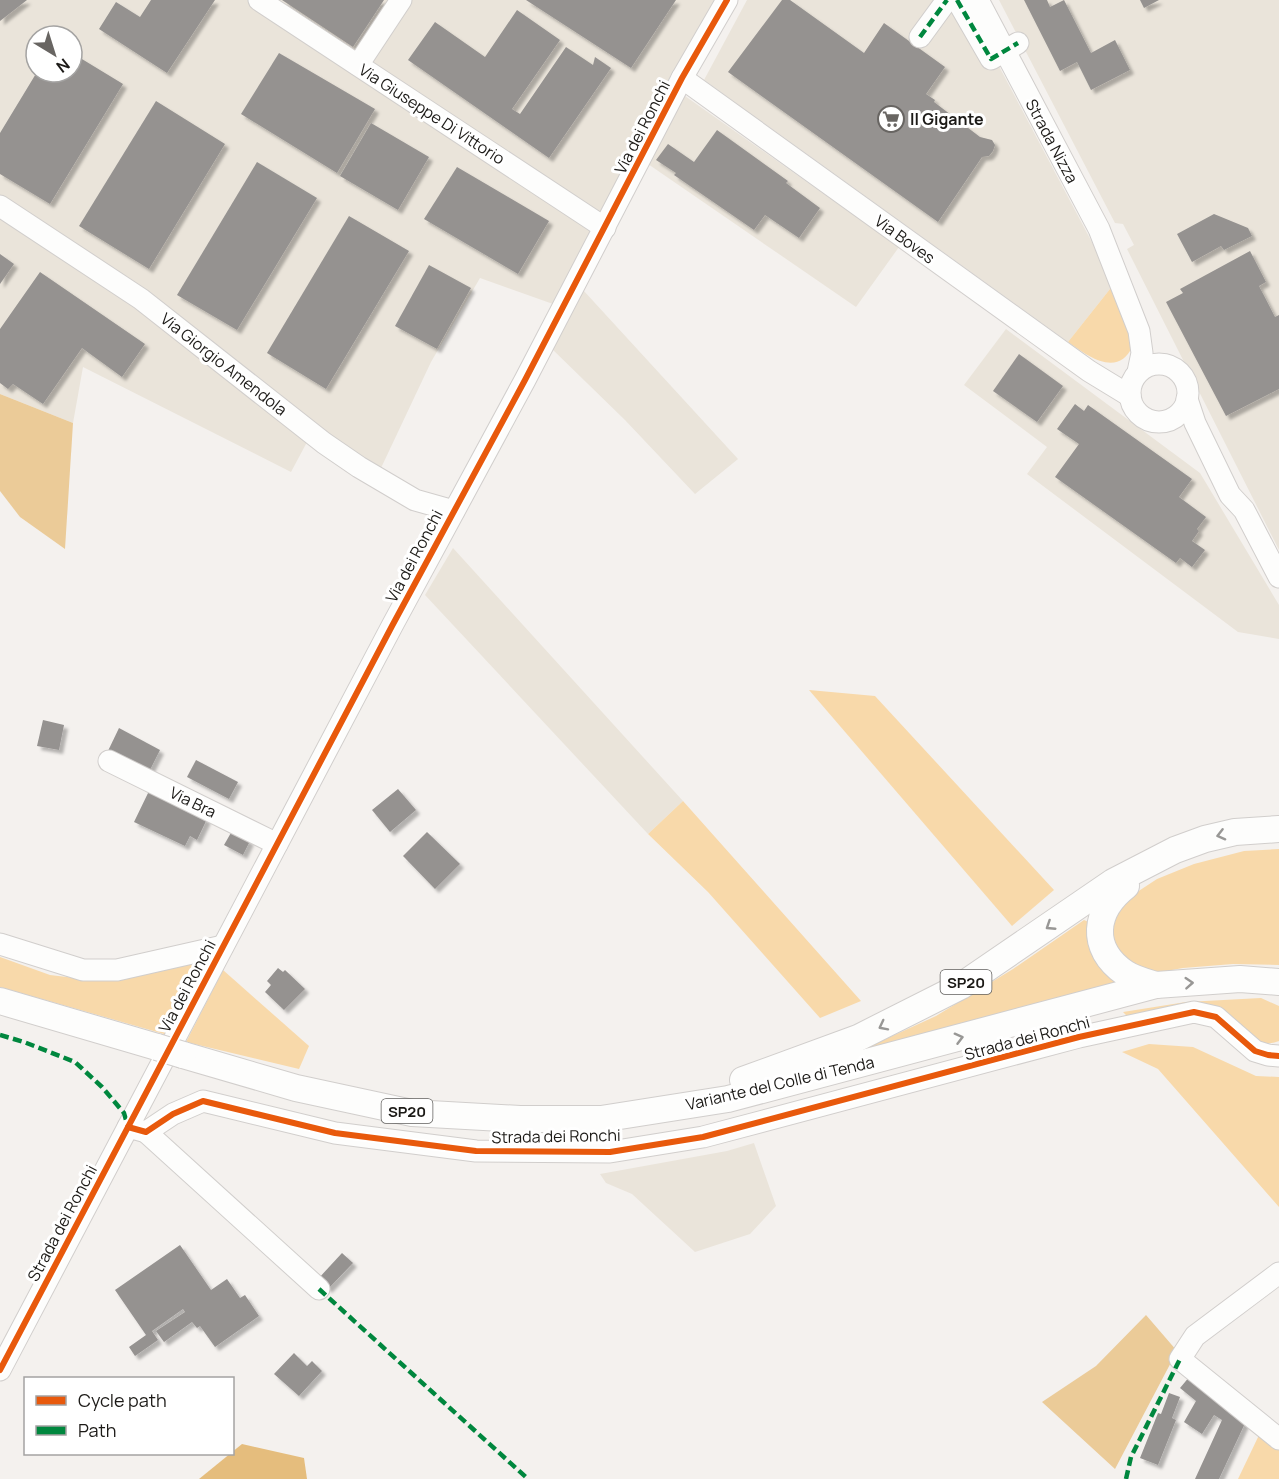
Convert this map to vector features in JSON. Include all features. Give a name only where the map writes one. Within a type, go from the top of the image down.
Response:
[{"type":"main road","name":"SP20","points":[[637,1115],[743,1080],[858,1038],[961,986],[1113,882],[1175,850],[1235,831],[1279,829]]},
{"type":"main road","name":"SP20","points":[[1156,985],[1134,978],[1113,962],[1102,944],[1100,924],[1101,917],[1113,897],[1175,850]]},
{"type":"main road","name":"Variante del Colle di Tenda","points":[[0,1001],[296,1088],[412,1113],[520,1119],[601,1119],[637,1115],[739,1096],[1156,985],[1240,979],[1279,982]]},
{"type":"street","name":"Via Giuseppe Di Vittorio","points":[[259,0],[604,228]]},
{"type":"street","points":[[358,65],[401,0]]},
{"type":"street","name":"Via dei Ronchi","points":[[137,1130],[223,946],[682,78],[727,0]]},
{"type":"street","points":[[920,37],[947,0]]},
{"type":"street","points":[[957,0],[991,59],[1011,47]]},
{"type":"street","name":"Strada Nizza","points":[[978,0],[1011,47],[1099,229],[1122,284],[1139,331],[1142,353],[1130,396],[1138,412],[1181,431],[1207,451]]},
{"type":"street","name":"Via Boves","points":[[682,78],[1089,371],[1130,396]]},
{"type":"street","name":"Via Giorgio Amendola","points":[[0,206],[141,299],[324,443],[359,467],[415,500],[454,512]]},
{"type":"street","name":"Strada Nizza","points":[[1122,284],[1167,365],[1181,375],[1186,382],[1187,399],[1207,451],[1230,495],[1244,510],[1279,577]]},
{"type":"street","points":[[1138,372],[1152,365],[1167,365]]},
{"type":"street","points":[[1154,421],[1162,421],[1178,414],[1187,399]]},
{"type":"street","name":"Via Bra","points":[[109,761],[277,844]]},
{"type":"street","points":[[0,944],[83,969],[117,970],[223,946]]},
{"type":"street","points":[[1222,980],[1257,992],[1279,994]]},
{"type":"street","name":"Strada dei Ronchi","points":[[0,1370],[137,1130],[204,1101],[335,1133],[476,1151],[610,1152],[703,1137],[1079,1037],[1194,1012],[1216,1017],[1255,1051],[1279,1056]]},
{"type":"street","points":[[137,1130],[320,1289]]},
{"type":"street","points":[[1279,1273],[1195,1336],[1180,1359],[1279,1439]]},
{"type":"shaded area","points":[[0,0],[715,0],[553,304],[480,278],[431,362],[381,468],[314,429],[291,472],[83,367],[73,423],[0,394]]},
{"type":"shaded area","points":[[747,0],[964,0],[1114,284],[1068,342],[704,80]]},
{"type":"shaded area","points":[[999,0],[1279,0],[1279,550],[1127,249],[1134,245],[1123,224],[1115,223]]},
{"type":"shaded area","points":[[685,96],[899,247],[856,307],[648,164]]},
{"type":"shaded area","points":[[1114,284],[1133,345],[1120,361],[1111,363],[1093,358],[1068,342]]},
{"type":"shaded area","points":[[583,290],[738,459],[695,494],[625,420],[550,347]]},
{"type":"shaded area","points":[[1006,329],[1200,473],[1279,605],[1279,639],[1238,632],[1027,474],[1047,447],[964,385]]},
{"type":"shaded area","points":[[0,394],[73,423],[65,549],[20,517],[0,491]]},
{"type":"shaded area","points":[[453,548],[683,801],[648,834],[425,595]]},
{"type":"shaded area","points":[[809,690],[875,696],[1054,890],[1012,926]]},
{"type":"shaded area","points":[[683,801],[861,1001],[820,1018],[708,892],[648,834]]},
{"type":"shaded area","points":[[1279,849],[1279,965],[1233,964],[1183,968],[1150,974],[1129,967],[1112,949],[1109,926],[1125,900],[1157,879],[1194,864],[1244,851]]},
{"type":"shaded area","points":[[1084,920],[1091,923],[1119,985],[840,1060],[936,1016],[1013,969]]},
{"type":"shaded area","points":[[0,957],[50,975],[100,981],[151,972],[202,959],[207,969],[171,1036],[0,987]]},
{"type":"shaded area","points":[[223,970],[309,1046],[299,1069],[186,1042]]},
{"type":"shaded area","points":[[1261,998],[1279,1006],[1279,1041],[1261,1043],[1254,1040],[1240,1031],[1221,1012],[1130,1019],[1123,1012],[1186,1002]]},
{"type":"shaded area","points":[[1149,1044],[1193,1047],[1256,1076],[1279,1077],[1279,1207],[1158,1069],[1122,1052]]},
{"type":"shaded area","points":[[754,1143],[776,1206],[750,1234],[695,1252],[632,1194],[606,1183],[600,1174],[727,1151]]},
{"type":"shaded area","points":[[1146,1315],[1177,1351],[1115,1469],[1042,1402],[1096,1366]]},
{"type":"shaded area","points":[[1260,1433],[1279,1449],[1279,1479],[1238,1479]]},
{"type":"shaded area","points":[[242,1444],[304,1458],[307,1479],[199,1479],[228,1455],[234,1455],[234,1451]]},
{"type":"building","points":[[0,0],[27,0],[0,21]]},
{"type":"building","points":[[151,0],[215,0],[167,73],[99,29],[116,2],[140,17]]},
{"type":"building","points":[[282,0],[384,0],[353,47]]},
{"type":"building","points":[[526,0],[676,0],[631,68]]},
{"type":"building","points":[[782,0],[790,0],[864,53],[884,23],[945,67],[926,94],[980,137],[992,140],[995,145],[989,156],[982,157],[938,222],[728,72]]},
{"type":"building","points":[[1024,0],[1047,0],[1050,7],[1064,0],[1091,53],[1115,40],[1130,70],[1091,90],[1077,62],[1060,71]]},
{"type":"building","points":[[1140,0],[1159,0],[1144,8]]},
{"type":"building","points":[[517,10],[560,40],[512,109],[520,114],[566,47],[593,65],[595,57],[611,68],[549,158],[408,60],[435,22],[485,57]]},
{"type":"building","points":[[279,53],[375,109],[337,173],[241,114]]},
{"type":"building","points":[[84,60],[123,84],[50,204],[0,174],[0,133],[30,84],[84,84]]},
{"type":"building","points":[[156,101],[225,144],[149,269],[79,226]]},
{"type":"building","points":[[371,123],[429,157],[398,210],[340,176]]},
{"type":"building","points":[[717,130],[788,181],[786,183],[820,208],[799,238],[765,215],[754,230],[656,160],[668,144],[694,162]]},
{"type":"building","points":[[257,162],[317,198],[237,330],[177,295]]},
{"type":"building","points":[[457,167],[549,221],[518,274],[424,219]]},
{"type":"building","points":[[1214,214],[1248,228],[1252,236],[1224,250],[1221,246],[1192,262],[1177,234]]},
{"type":"building","points":[[349,216],[409,251],[326,389],[267,353]]},
{"type":"building","points":[[1250,251],[1266,282],[1259,286],[1275,317],[1279,315],[1279,389],[1226,416],[1166,302],[1183,293],[1180,289]]},
{"type":"building","points":[[0,254],[14,264],[0,284]]},
{"type":"building","points":[[429,265],[471,288],[437,349],[395,326]]},
{"type":"building","points":[[40,272],[145,344],[122,377],[82,348],[43,404],[13,384],[8,389],[0,383],[0,329]]},
{"type":"building","points":[[1019,354],[1063,386],[1037,422],[993,391]]},
{"type":"building","points":[[1075,404],[1084,411],[1088,405],[1192,479],[1179,497],[1206,517],[1192,541],[1205,550],[1192,567],[1180,558],[1176,563],[1055,477],[1079,444],[1057,429]]},
{"type":"building","points":[[43,720],[64,725],[59,750],[37,746]]},
{"type":"building","points":[[119,728],[160,750],[148,774],[107,753]]},
{"type":"building","points":[[196,760],[238,782],[229,799],[187,777]]},
{"type":"building","points":[[398,789],[416,810],[390,832],[372,810]]},
{"type":"building","points":[[149,791],[207,819],[197,840],[190,836],[185,846],[134,822]]},
{"type":"building","points":[[232,831],[250,841],[243,855],[224,845]]},
{"type":"building","points":[[427,832],[460,864],[435,889],[403,856]]},
{"type":"building","points":[[278,968],[283,972],[285,970],[305,989],[284,1010],[265,992],[271,985],[267,981]]},
{"type":"building","points":[[180,1245],[211,1290],[227,1279],[240,1298],[245,1295],[259,1316],[215,1347],[200,1326],[197,1328],[192,1322],[164,1342],[156,1331],[185,1312],[183,1309],[152,1331],[158,1340],[135,1356],[129,1347],[146,1335],[115,1290]]},
{"type":"building","points":[[342,1253],[353,1263],[328,1289],[318,1279]]},
{"type":"building","points":[[294,1353],[307,1366],[312,1361],[322,1371],[299,1396],[274,1374]]},
{"type":"building","points":[[1190,1376],[1247,1419],[1219,1479],[1195,1479],[1222,1420],[1214,1415],[1202,1434],[1184,1422],[1196,1401],[1180,1388]]},
{"type":"building","points":[[1169,1393],[1180,1397],[1172,1418],[1176,1420],[1158,1465],[1140,1458],[1158,1413],[1161,1414]]},
{"type":"marked path","points":[[920,37],[947,0]]},
{"type":"marked path","points":[[957,0],[991,59],[1018,43]]},
{"type":"marked path","points":[[0,1035],[75,1062],[102,1087],[124,1113],[128,1127]]},
{"type":"marked path","points":[[319,1289],[528,1479]]},
{"type":"marked path","points":[[1126,1479],[1131,1457],[1180,1359]]},
{"type":"cycle path","points":[[0,1370],[392,626],[525,380],[682,78],[727,0]]},
{"type":"cycle path","points":[[128,1127],[146,1132],[173,1114],[203,1101],[335,1133],[476,1151],[610,1152],[703,1137],[1079,1037],[1194,1012],[1216,1017],[1255,1051],[1279,1056]]},
{"type":"place","name":"Il Gigante","points":[[891,119]]}]
